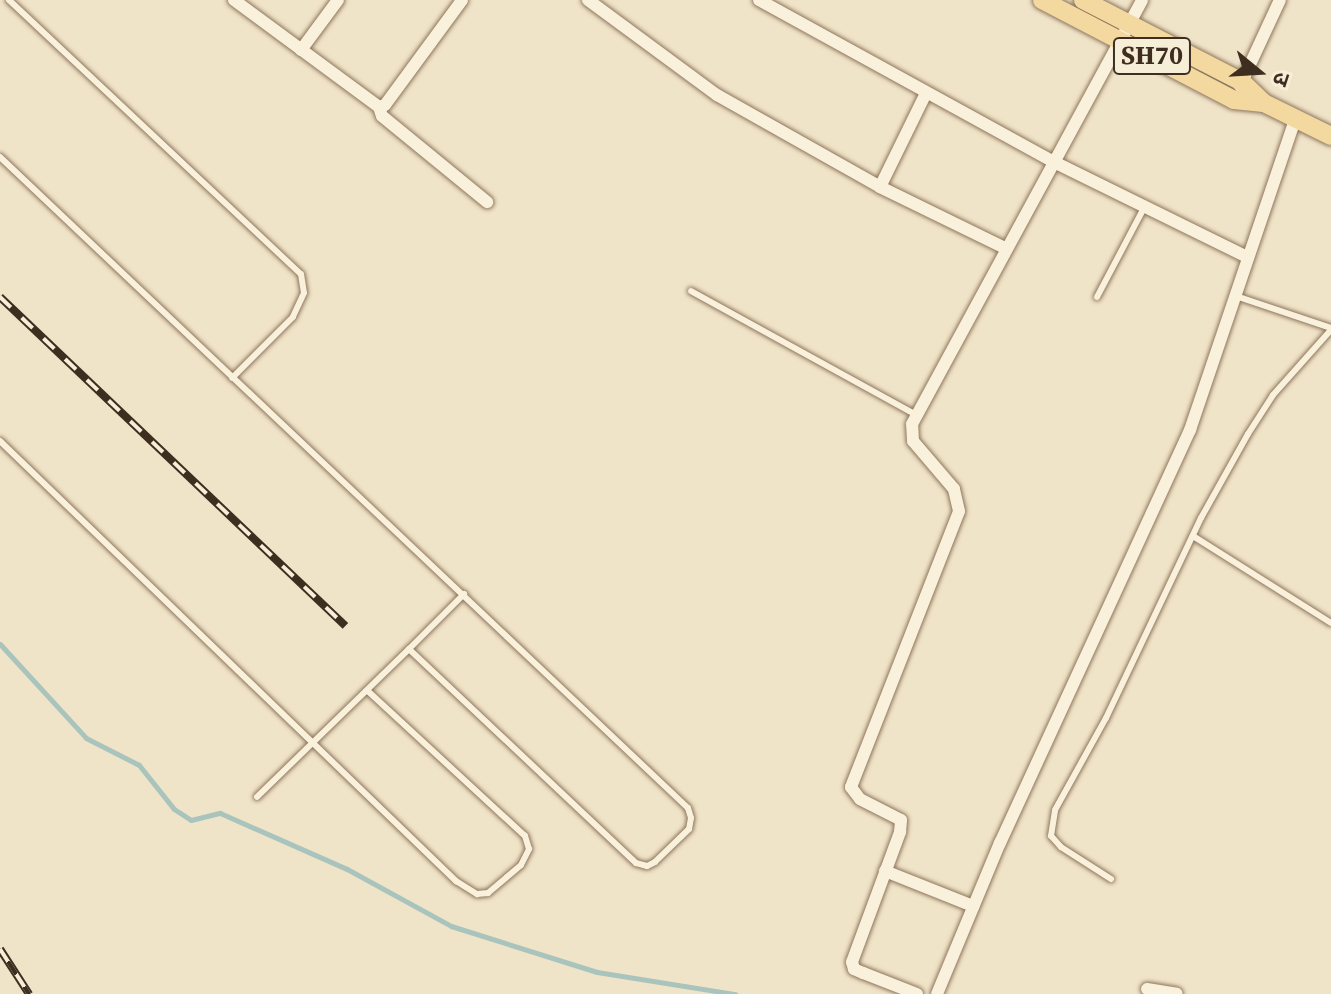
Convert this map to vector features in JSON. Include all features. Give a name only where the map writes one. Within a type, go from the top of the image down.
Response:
[{"type":"main road","name":"SH70","points":[[1042,0],[1126,32],[1331,136]]},
{"type":"main road","name":"SH70","points":[[1083,0],[1126,32]]},
{"type":"street","points":[[234,0],[379,107],[382,116],[487,202]]},
{"type":"street","points":[[301,50],[338,0]]},
{"type":"street","points":[[379,107],[385,105],[462,0]]},
{"type":"street","points":[[588,0],[717,95],[880,187],[1007,249]]},
{"type":"street","points":[[759,0],[1054,162],[1247,257]]},
{"type":"street","points":[[917,994],[854,969],[852,962],[901,820],[860,799],[851,787],[959,511],[954,489],[913,441],[911,433],[915,414],[1142,0]]},
{"type":"street","points":[[1238,91],[1280,0]]},
{"type":"street","points":[[880,187],[926,93]]},
{"type":"street","points":[[937,994],[973,906],[1174,469],[1295,119]]},
{"type":"street","points":[[885,871],[973,906]]},
{"type":"street","points":[[1147,989],[1177,994]]},
{"type":"lane","points":[[9,0],[301,274],[304,293],[293,317],[232,378]]},
{"type":"lane","points":[[0,157],[688,808],[689,829],[655,862],[647,866],[636,863],[409,649]]},
{"type":"lane","points":[[1097,297],[1144,208]]},
{"type":"lane","points":[[691,291],[915,414]]},
{"type":"lane","points":[[1111,879],[1061,847],[1051,836],[1051,823],[1139,653],[1193,536],[1265,408],[1331,329],[1235,296]]},
{"type":"lane","points":[[0,441],[311,745],[466,890],[488,893],[521,865],[529,849],[525,836],[367,690]]},
{"type":"lane","points":[[1193,536],[1331,623]]},
{"type":"lane","points":[[257,797],[464,594]]},
{"type":"waterway","points":[[0,644],[86,738],[139,765],[174,809],[191,820],[220,813],[347,869],[451,926],[597,972],[735,994]]},
{"type":"railway","points":[[0,297],[345,626]]},
{"type":"railway","points":[[0,949],[29,994]]}]
